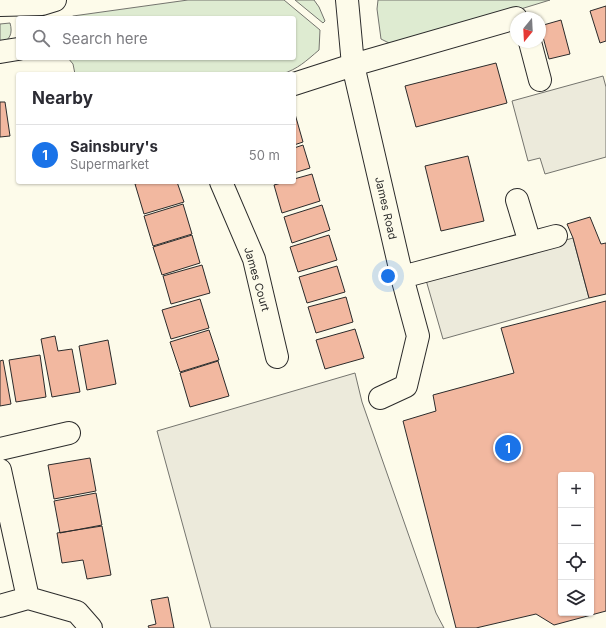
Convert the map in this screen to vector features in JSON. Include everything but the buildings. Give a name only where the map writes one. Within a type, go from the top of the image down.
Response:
[{"type":"street","name":"James Road","points":[[347,0],[353,65],[402,277],[418,336],[406,386],[380,398]]},
{"type":"street","points":[[0,5],[47,7]]},
{"type":"street","points":[[296,83],[353,65],[510,20]]},
{"type":"street","points":[[532,48],[540,80]]},
{"type":"street","points":[[0,52],[16,49]]},
{"type":"street","name":"James Court","points":[[222,184],[254,259],[277,357]]},
{"type":"street","points":[[517,200],[530,243]]},
{"type":"street","points":[[402,277],[556,236]]},
{"type":"street","points":[[0,449],[69,433]]},
{"type":"street","points":[[0,470],[28,598]]},
{"type":"street","points":[[0,606],[28,598],[77,612],[91,628]]},
{"type":"green space","points":[[188,0],[284,0],[320,30],[319,50],[306,61],[288,72],[75,72],[73,64],[70,60],[296,60],[296,16],[73,16]]},
{"type":"green space","points":[[295,0],[314,0],[325,21],[323,23]]},
{"type":"green space","points":[[378,0],[550,0],[397,47],[381,39],[377,9]]},
{"type":"green space","points":[[10,23],[10,36],[0,43],[0,24]]},
{"type":"shaded area","points":[[603,76],[606,87],[606,157],[545,174],[540,158],[528,161],[512,101]]},
{"type":"shaded area","points":[[573,238],[589,298],[443,339],[426,280]]},
{"type":"shaded area","points":[[355,373],[362,402],[436,613],[444,628],[211,628],[157,431]]},
{"type":"place","name":"Sainsbury's","points":[[508,448]]}]
